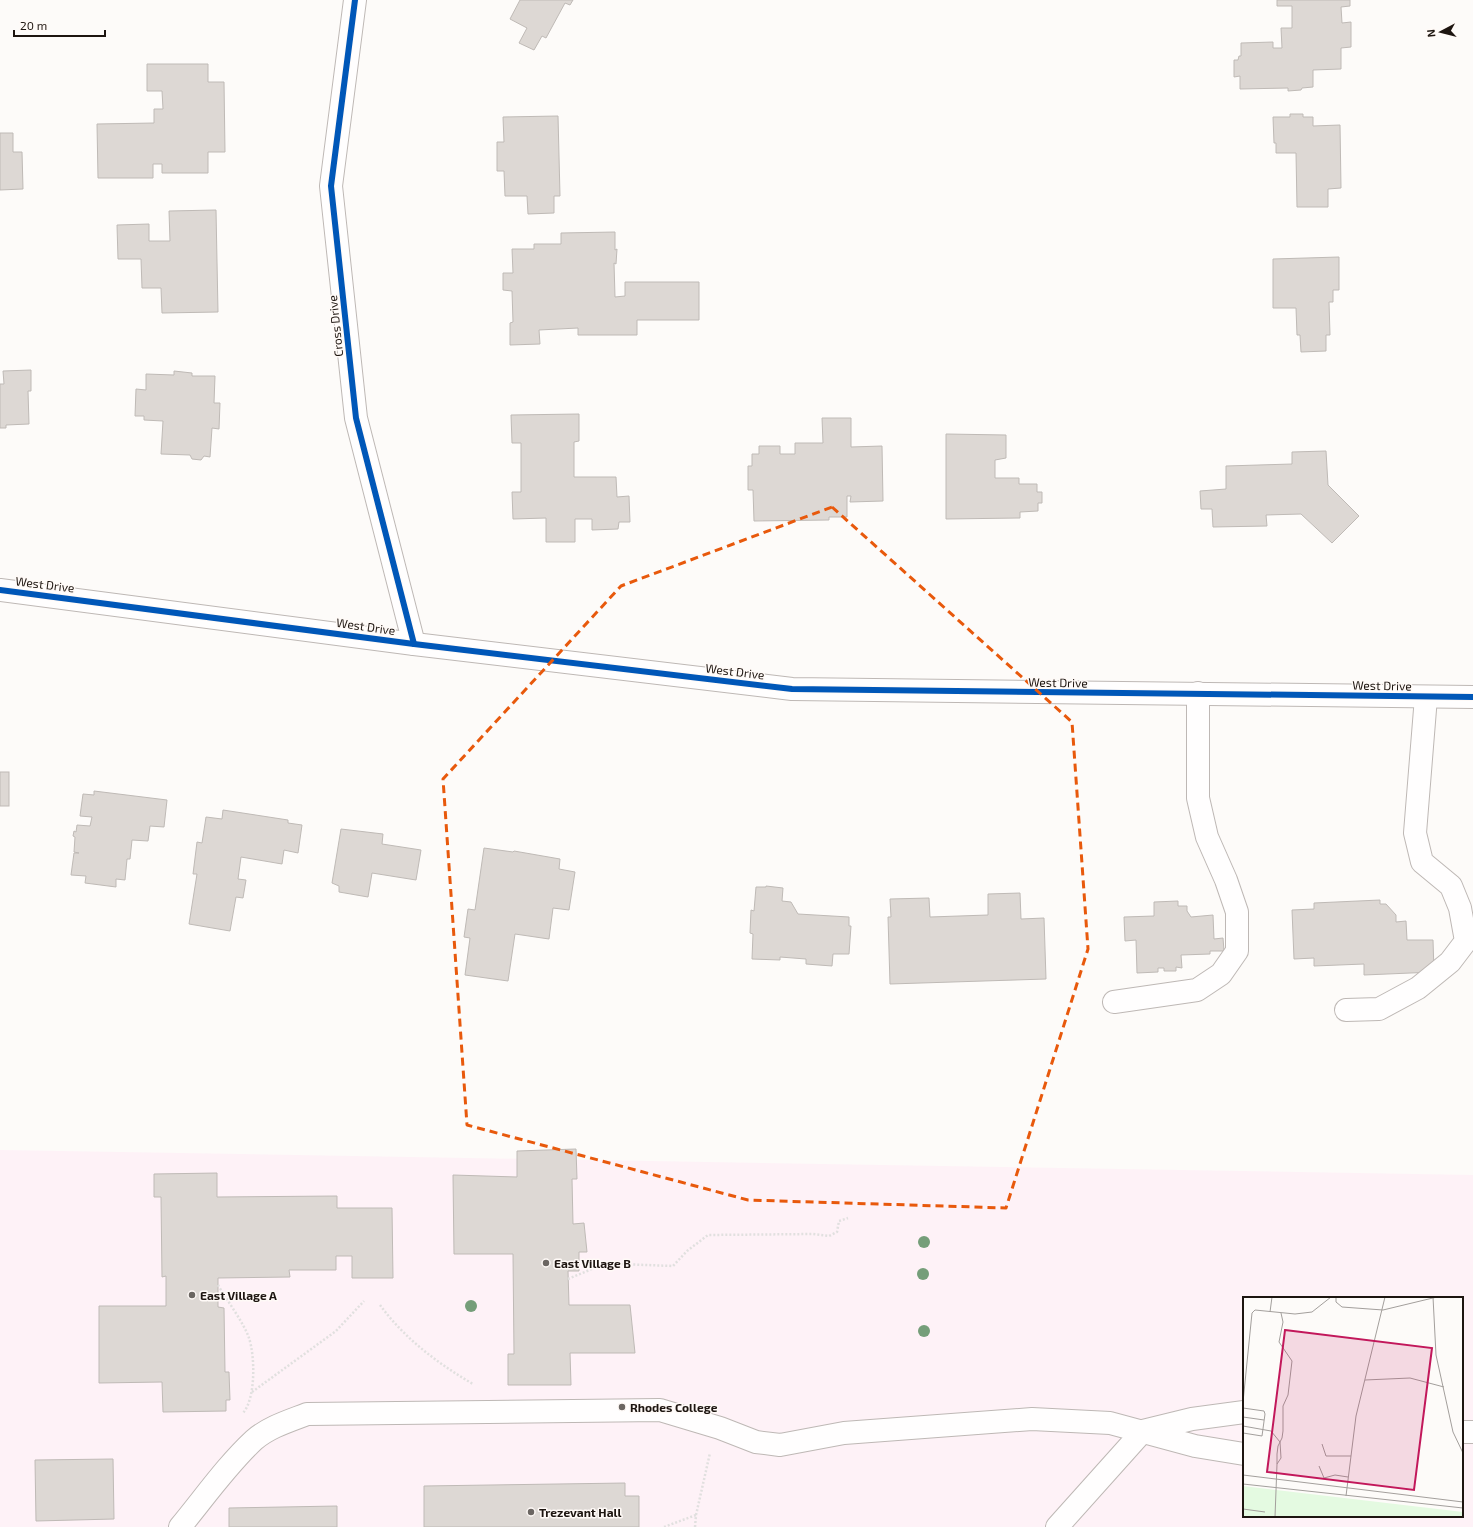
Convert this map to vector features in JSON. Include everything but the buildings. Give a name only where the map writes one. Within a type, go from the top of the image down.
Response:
[{"type":"street","name":"Cross Drive","points":[[355,0],[331,186],[356,418],[414,644]]},
{"type":"street","name":"West Drive","points":[[0,590],[414,644],[792,689],[1473,697]]},
{"type":"street","points":[[1114,1002],[1197,990],[1221,974],[1237,951],[1237,912],[1226,880],[1207,836],[1198,798],[1198,693]]},
{"type":"street","points":[[1346,1010],[1379,1009],[1418,988],[1450,962],[1466,942],[1460,908],[1451,886],[1422,862],[1415,833],[1426,696]]},
{"type":"street","points":[[180,1527],[227,1470],[255,1440],[278,1425],[307,1414],[660,1410],[720,1428],[756,1442],[780,1445],[844,1434],[1032,1419],[1110,1423],[1195,1446],[1243,1454]]},
{"type":"street","points":[[1057,1527],[1143,1431],[1192,1419],[1243,1412]]},
{"type":"path","points":[[568,1279],[599,1266],[619,1264],[673,1266],[687,1251],[708,1235],[813,1234],[829,1236],[837,1232],[839,1221],[848,1218]]},
{"type":"path","points":[[218,1285],[249,1338],[253,1360],[252,1392],[245,1410],[240,1416]]},
{"type":"path","points":[[252,1392],[336,1331],[364,1301]]},
{"type":"path","points":[[380,1305],[389,1318],[411,1340],[432,1357],[476,1386]]},
{"type":"path","points":[[696,1527],[696,1515],[710,1454],[720,1428]]},
{"type":"path","points":[[664,1527],[696,1515]]},
{"type":"highlighted area","points":[[832,507],[1072,722],[1088,949],[1006,1208],[748,1200],[467,1125],[443,779],[621,586]]},
{"type":"shaded area","name":"Rhodes College","points":[[0,1150],[1473,1175],[1473,1527],[0,1527]]},
{"type":"cycle path","points":[[355,0],[331,186],[356,418],[414,644]]},
{"type":"cycle path","points":[[0,590],[414,644],[792,689],[1473,697]]},
{"type":"place","name":"East Village B","points":[[546,1263]]},
{"type":"place","name":"East Village A","points":[[192,1295]]},
{"type":"place","name":"Rhodes College","points":[[622,1407]]},
{"type":"place","name":"Trezevant Hall","points":[[531,1512]]}]
